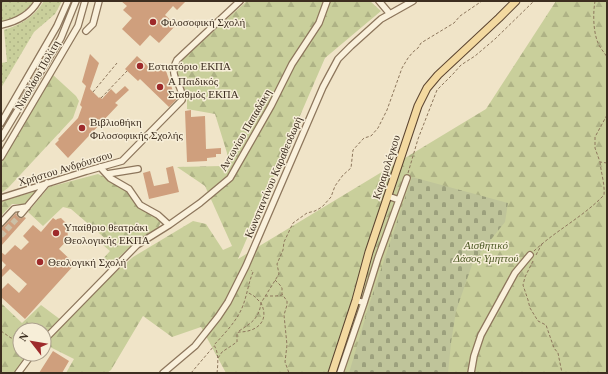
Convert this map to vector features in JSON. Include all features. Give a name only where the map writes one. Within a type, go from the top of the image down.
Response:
[{"type":"main road","name":"Καραμολέγκου","points":[[332,373],[356,300],[369,252],[418,106],[427,88],[438,75],[516,1]]},
{"type":"street","points":[[1,25],[26,16],[38,1]]},
{"type":"street","points":[[1,123],[57,26],[68,1]]},
{"type":"street","points":[[1,138],[61,38],[76,1]]},
{"type":"street","name":"Νικολάου Πολίτη","points":[[1,157],[78,26],[85,1]]},
{"type":"street","points":[[86,31],[93,24],[99,1]]},
{"type":"street","name":"Χρήστου Ανδρόυτσου","points":[[1,198],[122,161],[182,100],[183,95],[174,75],[173,68],[177,60],[240,1]]},
{"type":"street","name":"Αντωνίου Παπαδάκη","points":[[52,332],[137,245],[200,203],[230,178],[271,106],[292,64],[319,23],[327,1]]},
{"type":"street","points":[[379,1],[390,14]]},
{"type":"street","name":"Κωνσταντίνου Καραθεοδωρή","points":[[163,373],[195,346],[228,302],[246,266],[291,158],[323,87],[338,59],[381,19],[413,1]]},
{"type":"street","points":[[100,168],[129,189],[140,205],[158,215],[169,225]]},
{"type":"street","points":[[107,174],[138,169]]},
{"type":"street","points":[[340,373],[407,178]]},
{"type":"street","points":[[21,214],[47,183]]},
{"type":"street","points":[[388,196],[399,200]]},
{"type":"street","points":[[1,223],[14,209],[27,207]]},
{"type":"street","points":[[471,373],[474,356],[481,335],[515,273],[530,255]]},
{"type":"street","points":[[356,300],[364,303]]},
{"type":"street","points":[[18,373],[26,362]]},
{"type":"path","points":[[218,358],[222,352],[237,342],[237,333],[254,321],[261,303],[279,274],[277,264],[284,242],[293,223],[307,213],[322,207],[331,197],[335,186],[343,175],[351,168],[353,150],[364,138],[371,136],[378,128],[387,110],[402,68],[408,58],[421,43],[454,23],[460,16],[482,1]]},
{"type":"path","points":[[407,178],[418,139],[437,90],[461,65],[490,44],[534,1]]},
{"type":"path","points":[[595,1],[596,36],[607,57]]},
{"type":"path","points":[[93,92],[117,63]]},
{"type":"path","points":[[101,98],[127,70]]},
{"type":"path","points":[[530,255],[544,242],[592,208],[604,195],[604,185],[600,162],[595,148],[596,138],[607,115]]},
{"type":"path","points":[[600,162],[607,163]]},
{"type":"path","points":[[544,242],[528,270],[523,285],[530,308],[538,321],[546,325],[554,348],[558,353],[562,373]]},
{"type":"path","points":[[191,373],[237,318],[242,308],[248,284],[253,272],[250,267],[246,266]]},
{"type":"path","points":[[274,280],[278,282],[282,288],[282,294],[287,300],[284,315],[287,345],[285,362],[289,373]]},
{"type":"path","points":[[239,332],[245,332],[257,328],[263,315],[264,309],[261,303],[247,292]]},
{"type":"path","points":[[265,296],[276,296],[282,294]]},
{"type":"path","points":[[1,331],[12,338]]},
{"type":"path","points":[[214,345],[218,358],[217,373]]},
{"type":"green space","points":[[1,1],[34,1],[28,9],[20,15],[2,21]]},
{"type":"green space","points":[[44,1],[62,1],[55,14],[34,32],[1,88],[1,63],[7,62],[4,30],[32,16]]},
{"type":"green space","name":"Αισθητικό Δάσος Υμηττού","points":[[247,1],[370,1],[381,11],[325,58],[238,259],[486,109],[556,1],[607,1],[607,373],[226,373],[201,327],[172,337],[143,316],[111,370],[107,373],[66,373],[74,359],[52,348],[52,337],[68,314],[133,257],[193,221],[206,224],[223,250],[232,246],[205,186],[177,167],[222,166],[227,161],[227,153],[215,114],[187,109],[187,94],[177,73],[177,64]]},
{"type":"green space","points":[[52,74],[76,96],[79,101],[73,118],[8,188],[1,193],[1,163]]},
{"type":"green space","points":[[98,174],[117,183],[126,190],[138,206],[159,219],[161,222],[158,228],[131,246],[107,268],[100,262],[110,251],[103,245],[107,240],[71,209],[63,207],[43,226],[28,212],[49,187]]},
{"type":"green space","points":[[412,177],[508,203],[505,222],[473,262],[456,311],[448,373],[349,373],[370,302]]},
{"type":"green space","points":[[37,191],[25,204],[12,204],[1,216],[2,201]]},
{"type":"green space","points":[[1,303],[21,322],[12,322],[12,362],[24,362],[16,373],[1,373]]},
{"type":"green space","points":[[41,305],[61,320],[52,330],[52,322],[23,322]]},
{"type":"building","name":"Φιλοσοφική Σχολή","points":[[121,1],[186,1],[177,10],[173,6],[165,15],[176,25],[159,43],[150,35],[140,46],[122,29],[132,18],[123,10],[127,6]]},
{"type":"building","name":"Βιβλιοθήκη Φιλοσοφικής Σχολής","points":[[90,54],[99,63],[90,89],[99,98],[100,97],[102,99],[111,89],[116,94],[125,86],[129,90],[115,103],[118,105],[68,158],[55,144],[78,118],[82,107],[80,105],[86,86],[82,82]]},
{"type":"building","name":"Α Παιδικός Σταθμός ΕΚΠΑ","points":[[137,56],[153,71],[158,66],[165,68],[176,100],[169,107],[140,79],[138,81],[125,69]]},
{"type":"building","points":[[191,110],[191,117],[205,116],[206,149],[221,148],[221,154],[216,154],[216,157],[207,158],[207,161],[187,162],[185,111]]},
{"type":"building","points":[[173,166],[179,192],[149,199],[143,173],[150,171],[154,186],[169,183],[166,168]]},
{"type":"building","points":[[16,213],[19,217],[26,218],[1,246],[1,227],[4,226]]},
{"type":"building","name":"Θεολογική Σχολή","points":[[53,218],[56,220],[61,218],[67,224],[68,239],[59,249],[75,264],[25,319],[1,297],[1,290],[8,283],[19,293],[27,284],[10,269],[1,278],[1,271],[6,265],[1,260],[1,252],[5,255],[15,245],[21,250],[29,242],[23,236],[33,225],[41,232]]},
{"type":"building","points":[[53,351],[69,361],[62,373],[39,373],[46,362],[52,362]]},
{"type":"tunnel","points":[[1,236],[21,214]]},
{"type":"place","name":"Φιλοσοφική Σχολή","points":[[153,22]]},
{"type":"place","name":"Εστιατόριο ΕΚΠΑ","points":[[140,66]]},
{"type":"place","name":"Α Παιδικός Σταθμός ΕΚΠΑ","points":[[160,87]]},
{"type":"place","name":"Βιβλιοθήκη Φιλοσοφικής Σχολής","points":[[82,128]]},
{"type":"place","name":"Υπαίθριο θεατράκι Θεολογικής ΕΚΠΑ","points":[[56,233]]},
{"type":"place","name":"Θεολογική Σχολή","points":[[40,262]]}]
